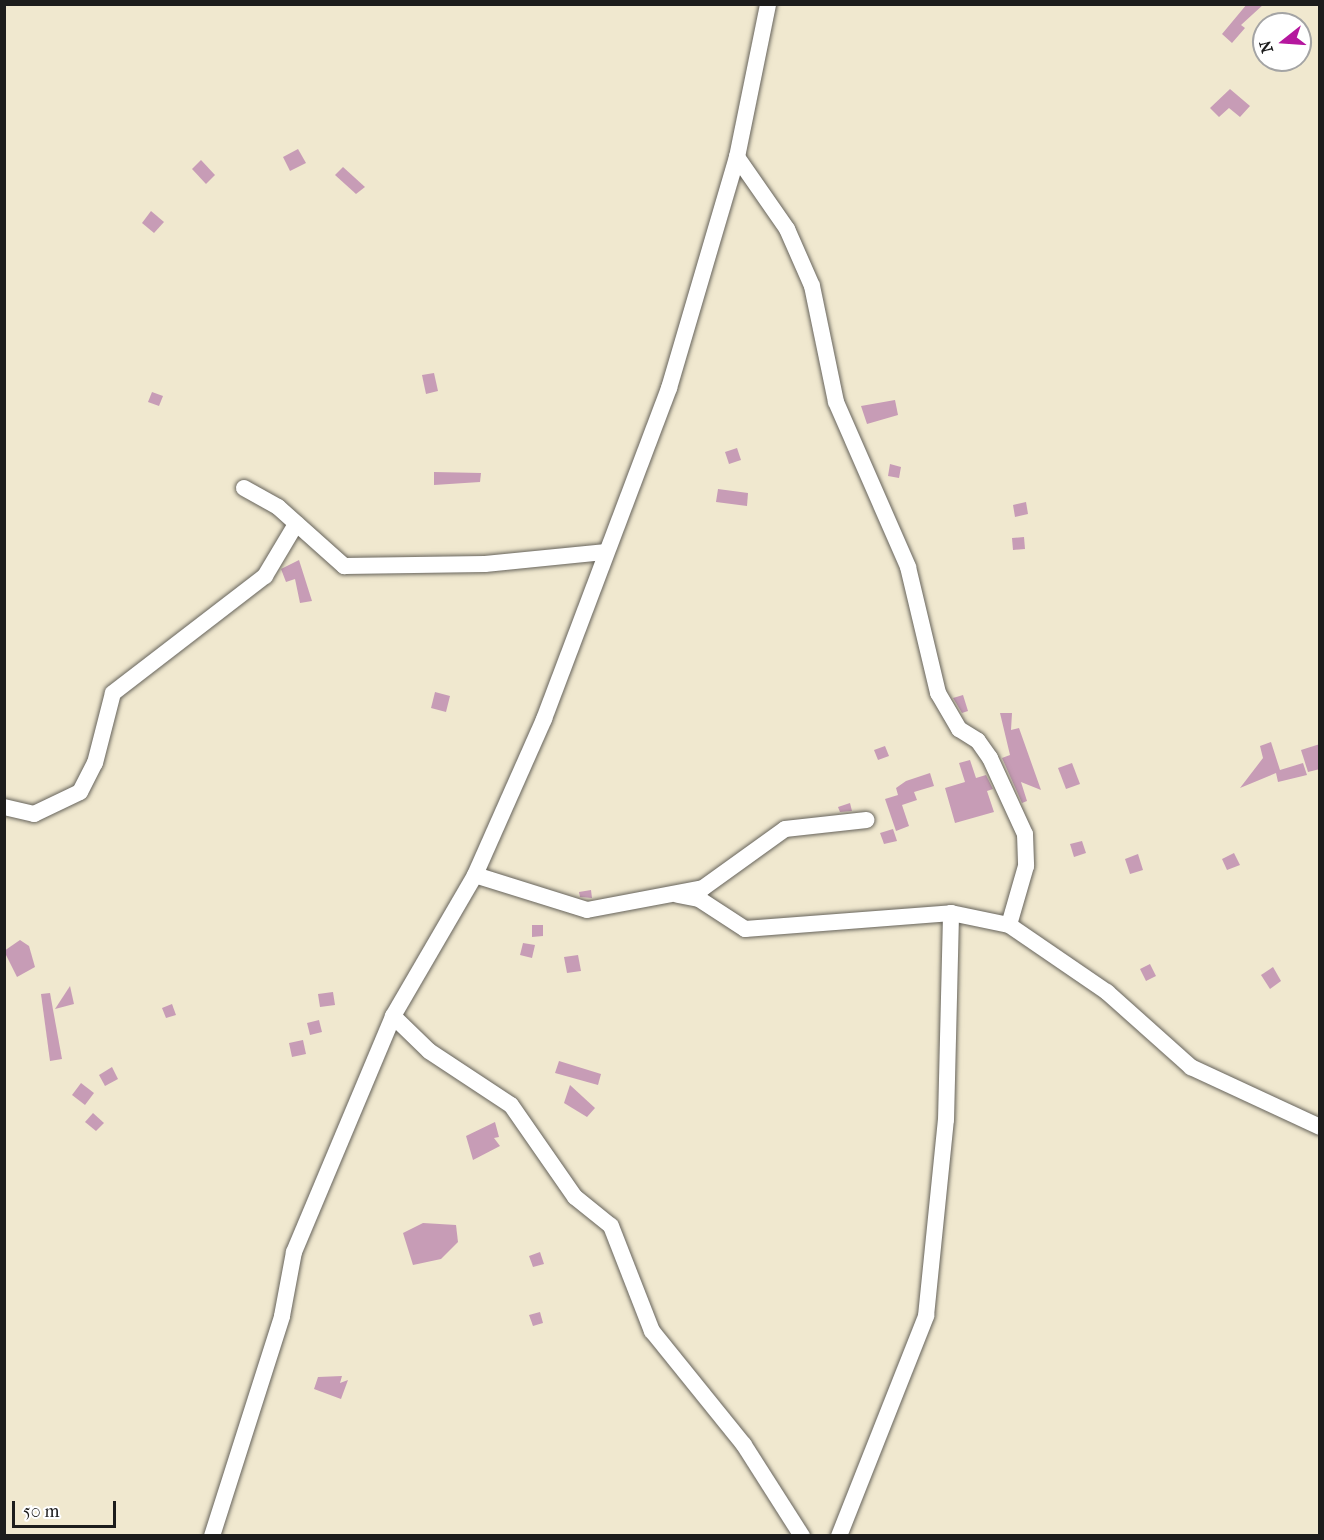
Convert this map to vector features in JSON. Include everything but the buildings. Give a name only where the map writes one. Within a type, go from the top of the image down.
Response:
[{"type":"street","points":[[212,1536],[282,1316],[294,1252],[393,1016],[475,875],[544,719],[669,388],[737,157],[768,4]]},
{"type":"street","points":[[737,157],[787,229],[812,286],[836,402],[908,567],[938,693],[959,729],[978,741],[990,758],[1026,834],[1026,866],[1009,925]]},
{"type":"street","points":[[244,488],[296,524],[344,566],[485,564],[606,552]]},
{"type":"street","points":[[4,807],[34,814],[80,792],[95,763],[113,693],[265,576],[296,524]]},
{"type":"street","points":[[475,875],[572,909],[678,895],[733,870],[785,829],[867,820]]},
{"type":"street","points":[[678,895],[699,899],[745,929],[951,913],[1009,925],[1107,992],[1191,1067],[1320,1128]]},
{"type":"street","points":[[839,1536],[926,1316],[946,1120],[951,913]]},
{"type":"street","points":[[393,1016],[429,1051],[511,1104],[575,1197],[611,1226],[652,1331],[744,1445],[802,1536]]},
{"type":"street","points":[[1282,1116],[1320,1128]]}]
